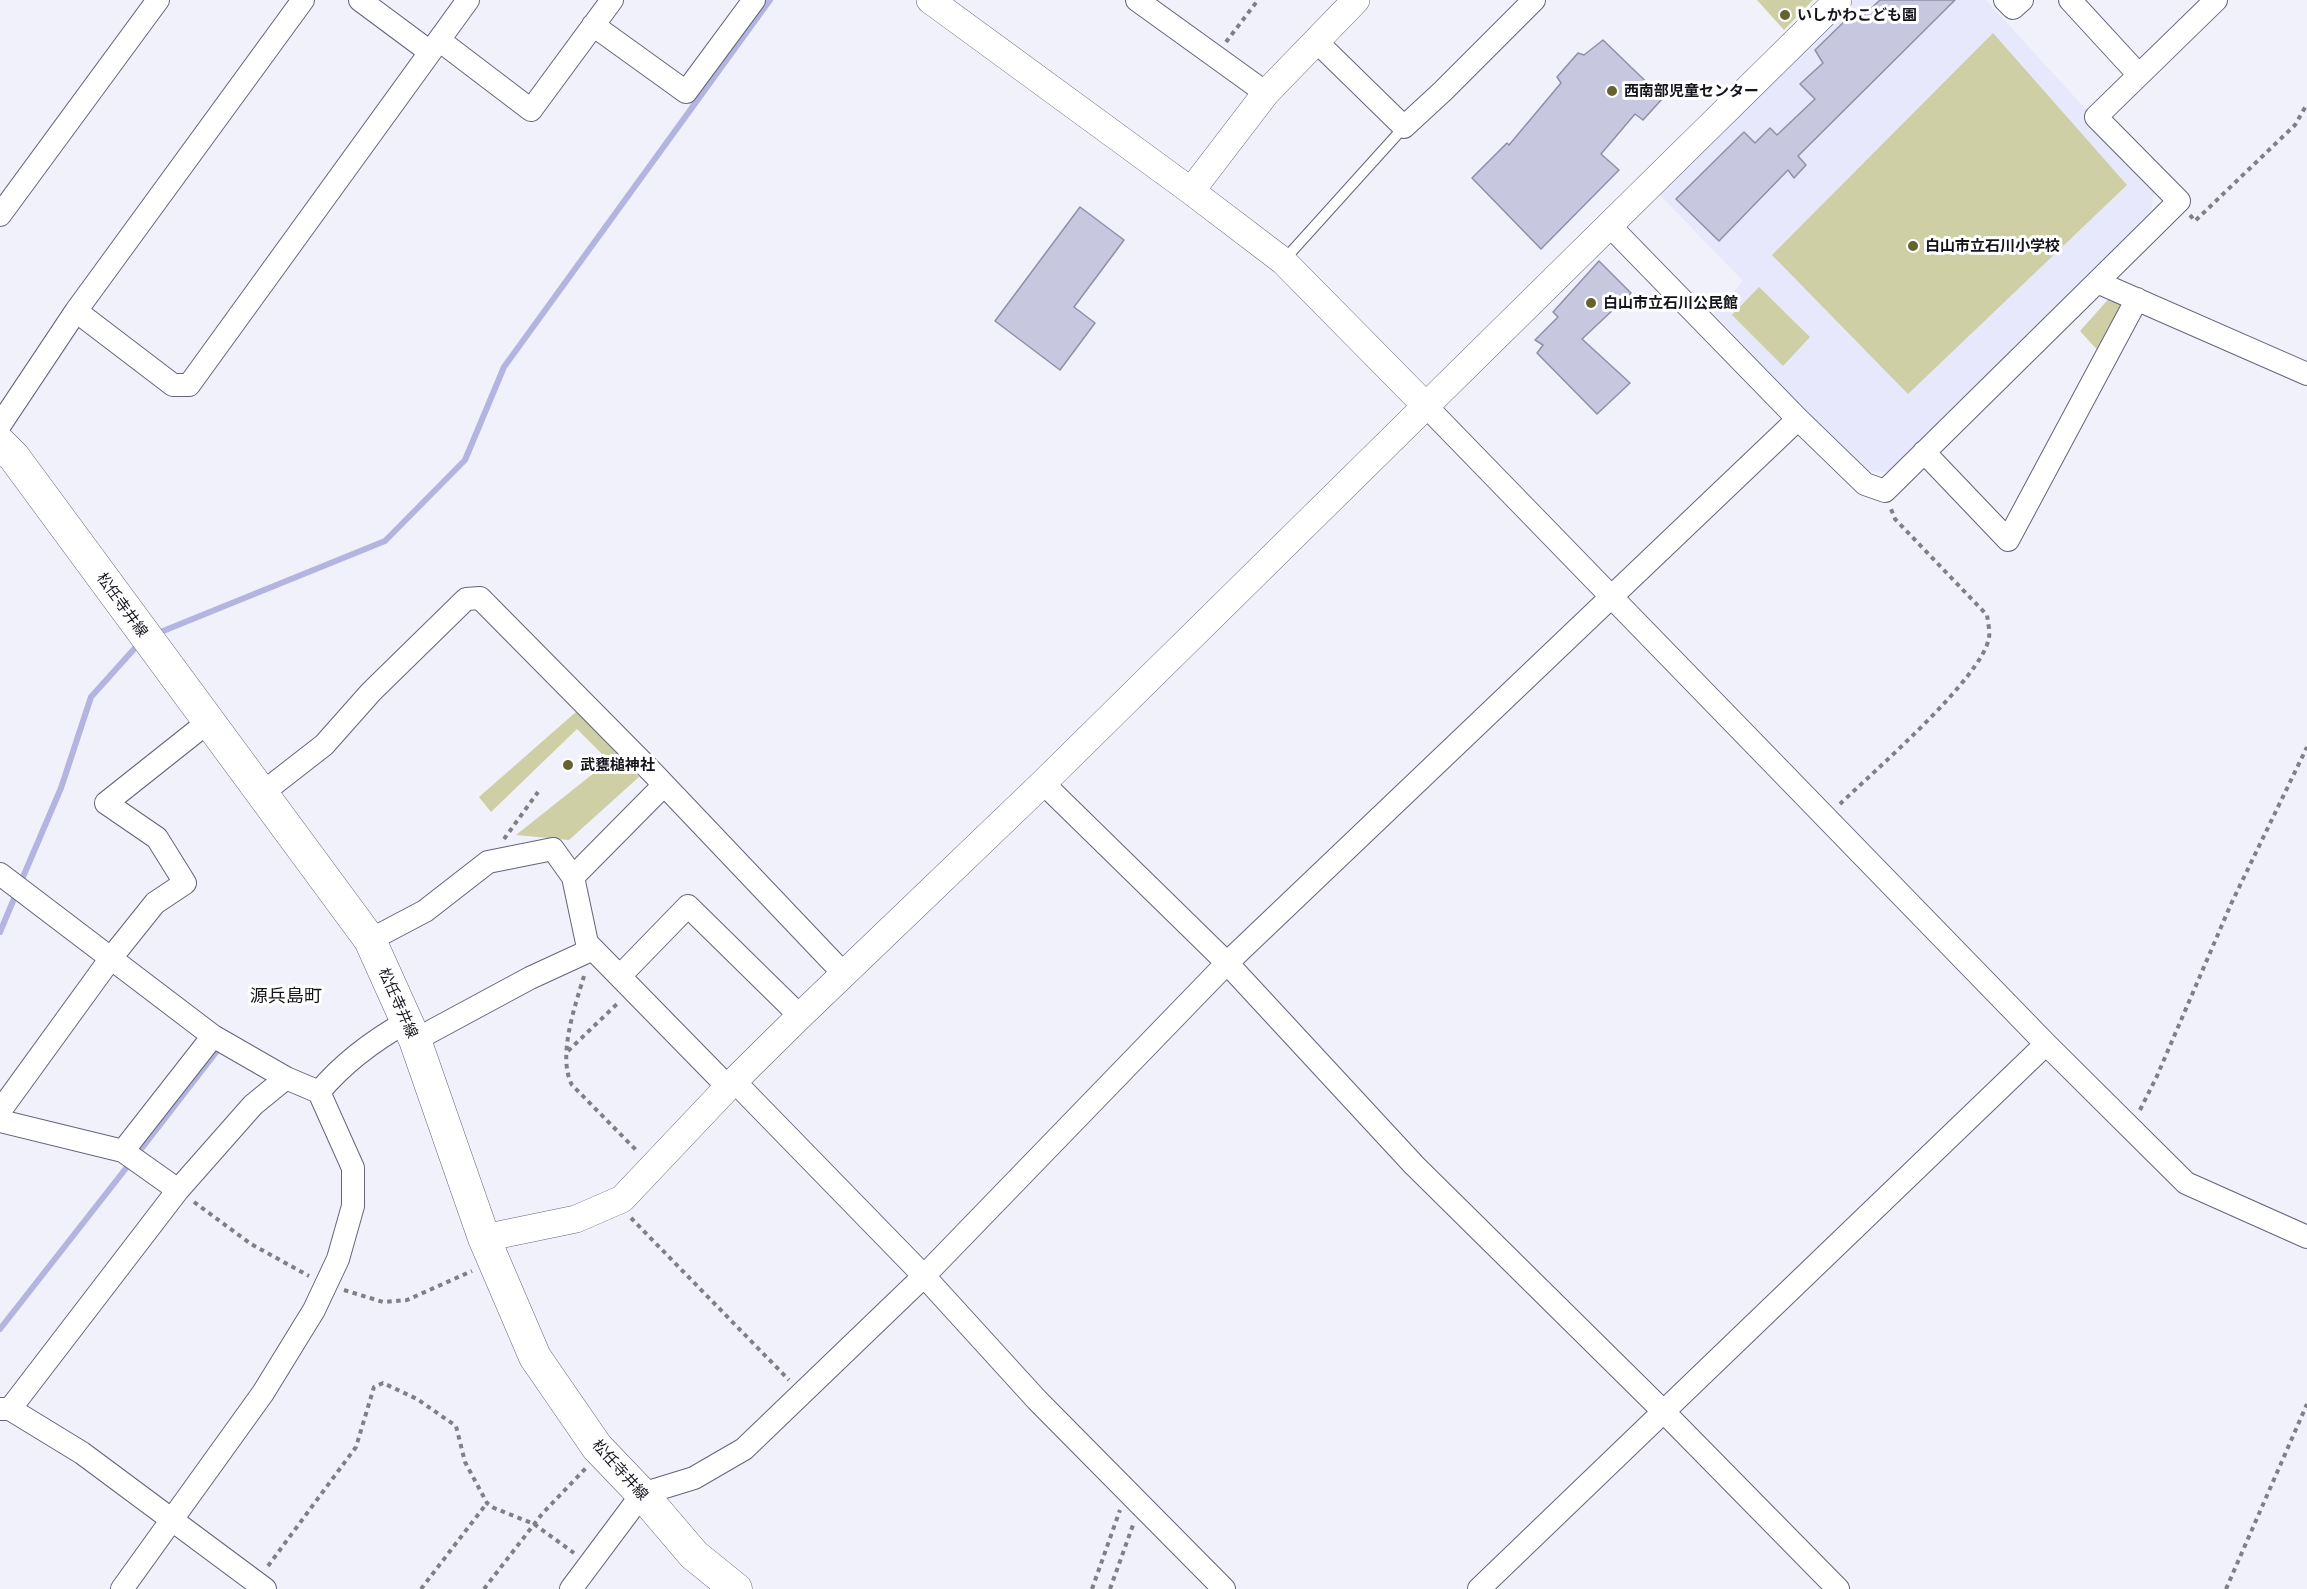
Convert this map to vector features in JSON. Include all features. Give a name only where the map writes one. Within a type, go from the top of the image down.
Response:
[{"type":"main road","name":"松任寺井線","points":[[0,443],[15,457],[370,940],[412,1031],[484,1238],[535,1357],[602,1452],[642,1494],[694,1555],[732,1587]]},
{"type":"street","points":[[0,215],[158,0]]},
{"type":"street","points":[[0,425],[76,311],[303,0]]},
{"type":"street","points":[[360,0],[531,110],[612,0]]},
{"type":"street","points":[[76,311],[173,385],[189,385],[468,0]]},
{"type":"street","points":[[593,25],[686,92],[754,0]]},
{"type":"street","points":[[930,0],[1191,190],[1283,261],[2046,1044],[2186,1184],[2307,1237]]},
{"type":"street","points":[[1137,0],[1162,7],[1215,56],[1266,93]]},
{"type":"street","points":[[1191,190],[1266,93],[1356,0]]},
{"type":"street","points":[[1316,41],[1404,127],[1458,77],[1534,0]]},
{"type":"street","points":[[484,1238],[576,1219],[622,1198],[800,1016],[1043,783],[1838,0]]},
{"type":"street","points":[[2005,0],[2013,8],[2022,0]]},
{"type":"street","points":[[2070,0],[2139,75]]},
{"type":"street","points":[[1610,226],[1798,419],[1865,484],[1884,491],[2179,201],[2096,117],[2216,0]]},
{"type":"street","points":[[2097,282],[2307,374]]},
{"type":"street","points":[[1924,452],[2008,540],[2137,299]]},
{"type":"street","points":[[571,1589],[642,1494],[694,1478],[744,1449],[924,1276],[1227,963],[1798,419]]},
{"type":"street","points":[[261,794],[324,745],[371,692],[466,599],[480,598],[664,785],[845,975]]},
{"type":"street","points":[[0,1111],[111,958],[156,903],[185,883],[157,838],[106,803],[208,722]]},
{"type":"street","points":[[1043,783],[1227,963],[1414,1165],[1664,1411],[1838,1589]]},
{"type":"street","points":[[573,877],[664,785]]},
{"type":"street","points":[[370,940],[425,911],[488,862],[553,849],[573,877],[587,943],[924,1276],[1037,1400],[1224,1589]]},
{"type":"street","points":[[9,881],[213,1036],[286,1078],[319,1092],[353,1168],[353,1206],[338,1259],[314,1310],[263,1393],[122,1589]]},
{"type":"street","points":[[626,982],[688,906],[800,1016]]},
{"type":"street","points":[[319,1092],[337,1070],[381,1036],[412,1031],[593,949]]},
{"type":"street","points":[[123,1151],[213,1036]]},
{"type":"street","points":[[1479,1589],[2046,1044]]},
{"type":"street","points":[[261,1585],[82,1453],[5,1409],[178,1190],[253,1106],[286,1078]]},
{"type":"street","points":[[0,1121],[123,1151],[178,1190]]},
{"type":"lane","points":[[1283,261],[1404,127]]},
{"type":"path","points":[[1215,56],[1258,0]]},
{"type":"path","points":[[2179,201],[2195,221],[2295,125],[2307,104]]},
{"type":"path","points":[[1826,818],[1934,713],[1974,669],[1989,636],[1987,615],[1895,519],[1884,491]]},
{"type":"path","points":[[2130,1129],[2157,1076],[2231,903],[2307,747]]},
{"type":"path","points":[[488,862],[538,792]]},
{"type":"path","points":[[593,949],[573,1013],[567,1052],[567,1075],[572,1085],[653,1166]]},
{"type":"path","points":[[567,1052],[626,982]]},
{"type":"path","points":[[615,1202],[739,1326],[802,1394]]},
{"type":"path","points":[[261,1585],[356,1446],[374,1387],[383,1383],[417,1399],[456,1426],[465,1462],[487,1503],[534,1524],[589,1564]]},
{"type":"path","points":[[2226,1589],[2307,1404]]},
{"type":"path","points":[[484,1589],[534,1524],[602,1452]]},
{"type":"path","points":[[1092,1589],[1134,1498]]},
{"type":"path","points":[[1110,1589],[1134,1498]]},
{"type":"path","points":[[421,1589],[487,1503]]},
{"type":"shaded area","name":"白山市立石川小学校","points":[[1853,0],[1986,0],[2155,185],[2151,211],[1888,472],[1864,471],[1714,314],[1743,281],[1658,193]]},
{"type":"green space","name":"いしかわこども園","points":[[1757,0],[1813,0],[1784,30]]},
{"type":"green space","points":[[1993,33],[2127,185],[1908,394],[1772,255]]},
{"type":"green space","points":[[1759,287],[1810,337],[1783,366],[1732,315]]},
{"type":"green space","points":[[2113,294],[2129,303],[2101,354],[2080,331]]},
{"type":"green space","points":[[577,711],[639,777],[569,840],[516,835],[609,761],[577,729],[491,812],[479,797]]},
{"type":"building","points":[[1880,0],[1955,0],[1798,156],[1806,165],[1794,178],[1788,170],[1719,241],[1676,199],[1744,132],[1755,143],[1770,128],[1777,135],[1815,99],[1800,84],[1823,63],[1815,50],[1850,16],[1861,18]]},
{"type":"building","points":[[1603,40],[1663,98],[1643,120],[1635,114],[1601,154],[1619,170],[1541,249],[1472,178],[1507,143],[1509,145],[1561,83],[1557,77],[1578,53],[1584,55]]},
{"type":"building","points":[[1080,207],[1124,240],[1074,307],[1095,323],[1060,370],[995,321]]},
{"type":"building","points":[[1599,261],[1631,293],[1582,339],[1630,383],[1597,414],[1537,353],[1543,345],[1535,340],[1558,317],[1553,312]]},
{"type":"waterway","points":[[163,631],[385,541],[465,460],[504,367],[770,0]]},
{"type":"waterway","points":[[20,884],[61,788],[91,697],[135,648]]},
{"type":"waterway","points":[[0,932],[16,894]]},
{"type":"waterway","points":[[142,1148],[217,1051]]},
{"type":"waterway","points":[[0,1329],[127,1167]]},
{"type":"place","name":"いしかわこども園","points":[[1785,15]]},
{"type":"place","name":"西南部児童センター","points":[[1612,91]]},
{"type":"place","name":"白山市立石川小学校","points":[[1913,246]]},
{"type":"place","name":"白山市立石川公民館","points":[[1591,303]]},
{"type":"place","name":"武甕槌神社","points":[[568,765]]},
{"type":"district","name":"源兵島町","points":[[286,996]]}]
